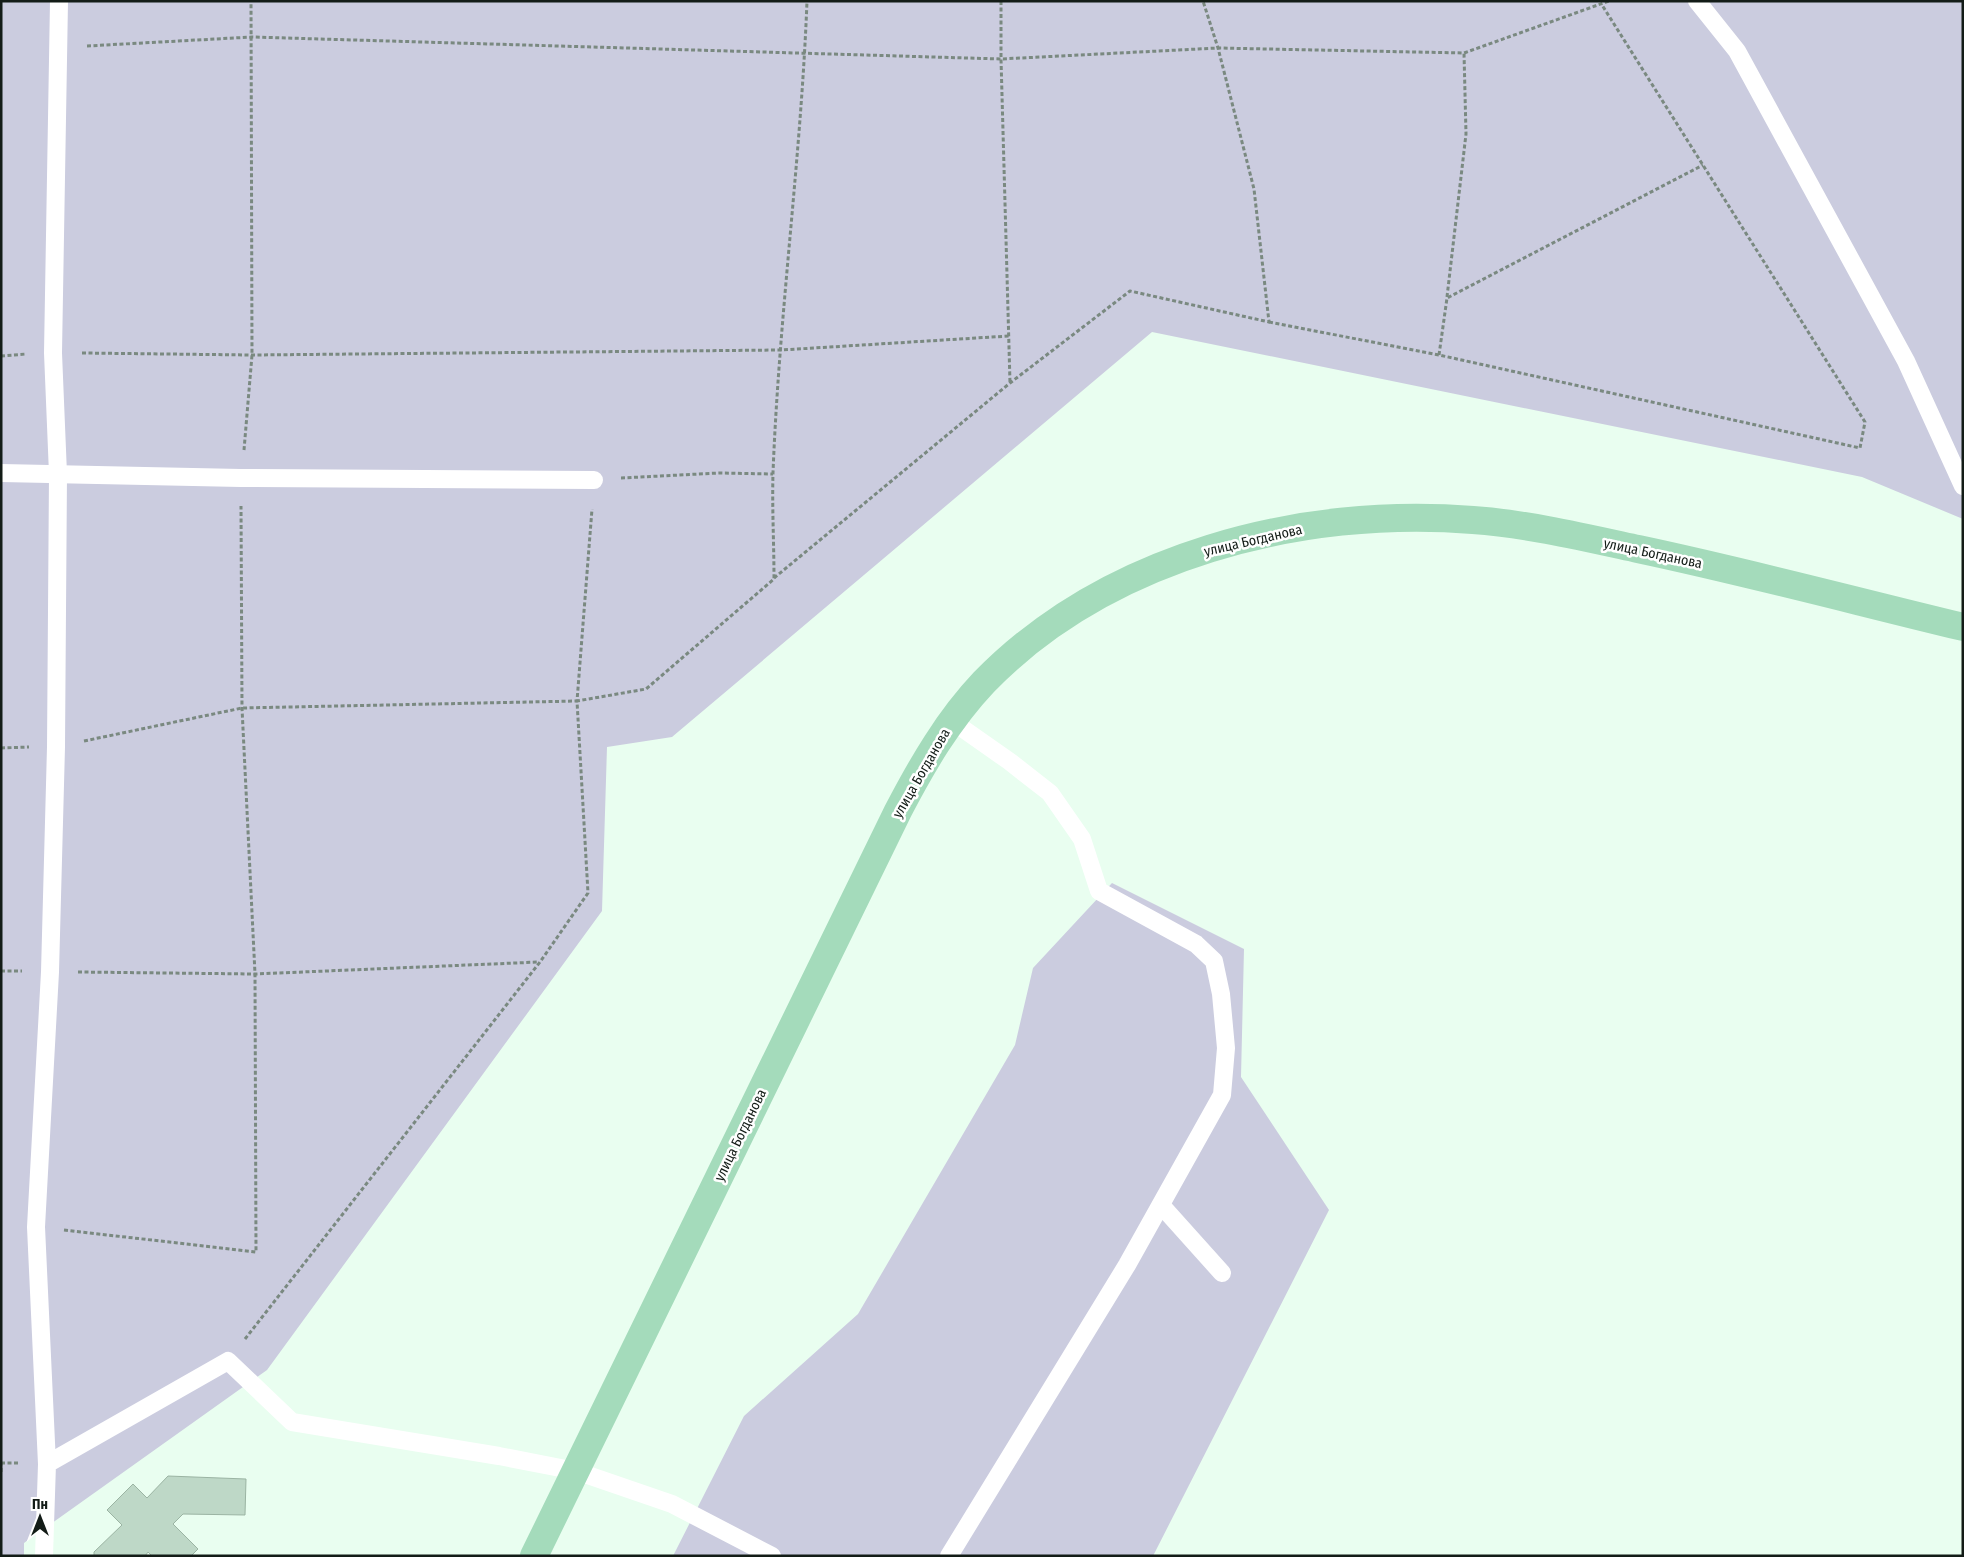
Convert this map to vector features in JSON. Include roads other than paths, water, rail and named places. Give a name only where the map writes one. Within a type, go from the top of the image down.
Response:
[{"type":"main road","name":"улица Богданова","points":[[534,1556],[898,811],[925,760],[952,721],[983,684],[1020,648],[1062,617],[1114,586],[1188,555],[1251,538],[1328,524],[1407,518],[1474,520],[1560,533],[1693,561],[1963,627]]},
{"type":"lane","points":[[44,1556],[47,1464],[36,1227],[50,972],[56,747],[58,474],[52,353],[59,1]]},
{"type":"lane","points":[[1697,1],[1737,51],[1906,362],[1963,486]]},
{"type":"lane","points":[[1,473],[241,478],[594,480]]},
{"type":"lane","points":[[950,1556],[1122,1273],[1222,1095],[1226,1048],[1221,994],[1214,961],[1196,944],[1099,891],[1082,839],[1050,793],[1009,761],[952,721]]},
{"type":"lane","points":[[1161,1205],[1222,1273]]},
{"type":"lane","points":[[47,1464],[228,1361],[292,1422],[499,1456],[576,1471],[672,1504],[772,1556]]}]
